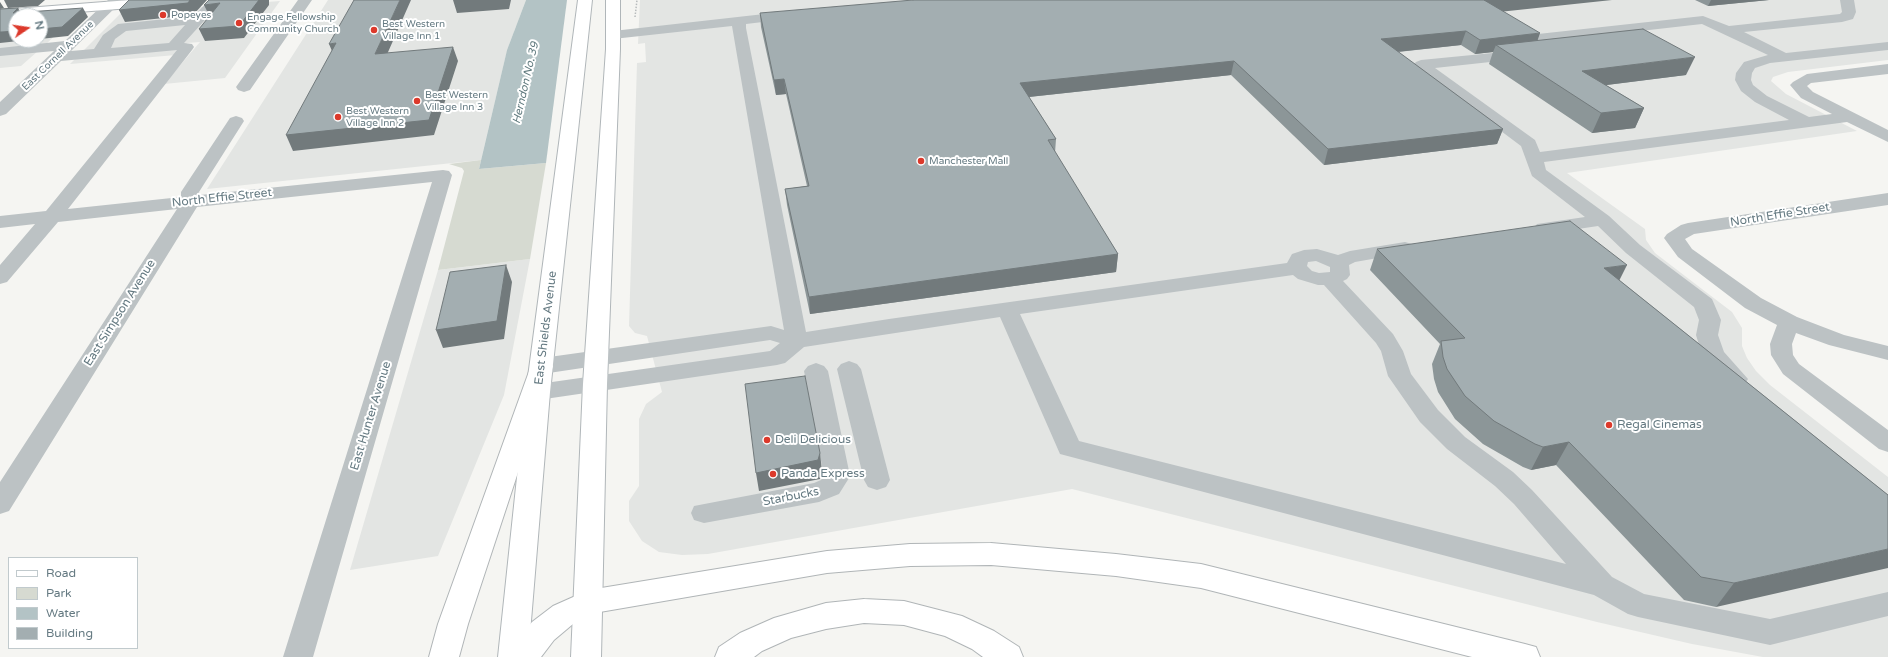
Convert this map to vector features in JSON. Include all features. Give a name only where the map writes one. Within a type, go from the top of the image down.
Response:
[{"type":"main road","points":[[3,5],[42,0]]},
{"type":"main road","points":[[3,5],[183,0]]},
{"type":"main road","name":"East Shields Avenue","points":[[513,657],[538,392],[585,0]]},
{"type":"main road","points":[[586,657],[596,358],[613,35],[613,0]]},
{"type":"main road","points":[[444,657],[453,624],[542,366]]},
{"type":"main road","points":[[523,657],[543,631],[563,614],[589,602],[827,562],[910,555],[991,554],[1116,565],[1201,576],[1525,657]]},
{"type":"main road","points":[[730,657],[751,642],[785,627],[826,616],[864,611],[904,614],[951,625],[983,640],[1008,657]]},
{"type":"street","points":[[57,57],[173,47],[216,0]]},
{"type":"street","points":[[244,87],[306,0]]},
{"type":"street","points":[[1728,30],[1842,18],[1848,16],[1849,12],[1846,0]]},
{"type":"street","name":"East Cornell Avenue","points":[[0,111],[113,3]]},
{"type":"street","points":[[613,35],[807,13]]},
{"type":"street","points":[[740,20],[739,28],[797,342]]},
{"type":"street","points":[[1749,390],[1736,380],[1713,355],[1707,335],[1710,320],[1704,304],[1633,250],[1602,220],[1538,172],[1529,144],[1421,65],[1559,51],[1538,38],[1703,20],[1728,30],[1784,57]]},
{"type":"street","points":[[128,32],[194,24]]},
{"type":"street","points":[[99,53],[107,43],[108,38],[123,27],[194,24]]},
{"type":"street","points":[[0,52],[68,46]]},
{"type":"street","points":[[1805,122],[1762,99],[1747,88],[1743,80],[1744,73],[1749,65],[1768,59],[1888,46]]},
{"type":"street","points":[[0,278],[188,47]]},
{"type":"street","points":[[1888,70],[1807,79],[1798,85],[1807,95],[1888,137]]},
{"type":"street","points":[[1534,158],[1849,117]]},
{"type":"street","name":"East Simpson Avenue","points":[[0,504],[191,201],[190,192],[236,121]]},
{"type":"street","points":[[1866,125],[1888,122]]},
{"type":"street","name":"North Effie Street","points":[[0,222],[443,175]]},
{"type":"street","name":"East Hunter Avenue","points":[[298,657],[443,175]]},
{"type":"street","name":"North Effie Street","points":[[1789,322],[1753,303],[1684,253],[1674,238],[1688,229],[1888,199]]},
{"type":"street","points":[[1526,231],[1602,220]]},
{"type":"street","points":[[1334,271],[1350,257],[1428,245]]},
{"type":"street","points":[[538,392],[777,358],[797,342],[889,326],[1298,268],[1296,264],[1299,258],[1310,255],[1324,257],[1385,339],[1392,351],[1400,376],[1429,416],[1456,443],[1504,479],[1523,497],[1602,585]]},
{"type":"street","points":[[1007,309],[1069,448],[1602,585],[1638,605],[1770,632],[1888,604]]},
{"type":"street","points":[[1888,353],[1837,340],[1789,322],[1781,344],[1782,355],[1790,369],[1888,443]]},
{"type":"street","points":[[542,366],[772,333],[797,342]]},
{"type":"street","points":[[849,369],[876,480]]},
{"type":"street","name":"Starbucks","points":[[704,513],[819,492],[830,487],[836,478],[836,471],[816,371]]},
{"type":"path","points":[[635,20],[637,0]]},
{"type":"shaded area","points":[[328,0],[526,0],[507,50],[481,160],[207,189]]},
{"type":"shaded area","points":[[640,0],[1888,0],[1888,60],[1788,72],[1773,77],[1771,81],[1786,94],[1857,131],[1567,173],[1645,229],[1646,240],[1655,253],[1732,312],[1742,328],[1742,346],[1747,358],[1756,371],[1770,385],[1888,477],[1888,657],[1763,657],[1692,644],[1597,622],[1072,489],[708,554],[682,555],[659,552],[642,541],[629,521],[629,501],[639,486],[639,419],[646,404],[662,392],[647,336],[635,333],[629,326],[637,63],[646,62],[645,43],[638,44]]},
{"type":"shaded area","points":[[280,1],[225,78],[164,84],[200,42],[187,43],[176,55],[70,64],[121,13]]},
{"type":"shaded area","points":[[73,18],[48,42],[48,20]]},
{"type":"shaded area","points":[[0,23],[8,32],[8,48],[29,48],[0,50]]},
{"type":"shaded area","points":[[38,51],[21,66],[0,68],[0,55]]},
{"type":"shaded area","points":[[530,259],[504,395],[438,556],[350,570],[438,270]]},
{"type":"green space","points":[[481,160],[479,169],[546,163],[530,259],[438,270],[464,171],[462,168],[449,164]]},
{"type":"water","name":"Herndon No. 39","points":[[526,0],[567,0],[546,163],[479,169],[507,50]]},
{"type":"building","points":[[129,0],[190,0],[188,3],[119,10]]},
{"type":"building","points":[[209,0],[259,0],[239,26],[199,29],[220,3],[204,5]]},
{"type":"building","points":[[354,0],[400,0],[375,54],[453,47],[429,120],[286,135],[336,43],[329,44]]},
{"type":"building","name":"Manchester Mall","points":[[913,0],[1484,0],[1540,33],[1480,40],[1466,31],[1381,39],[1503,129],[1328,149],[1234,61],[1020,83],[1056,139],[1048,140],[1118,254],[809,297],[785,189],[809,186],[784,79],[774,80],[760,13]]},
{"type":"building","points":[[83,8],[62,27],[48,28],[48,10]]},
{"type":"building","points":[[0,9],[8,9],[8,32],[0,32]]},
{"type":"building","points":[[1643,29],[1695,57],[1582,71],[1644,108],[1601,113],[1496,45]]},
{"type":"building","name":"Regal Cinemas","points":[[1570,221],[1627,265],[1604,268],[1888,495],[1888,549],[1734,583],[1701,577],[1569,442],[1543,447],[1535,444],[1494,421],[1465,396],[1447,369],[1443,357],[1441,341],[1465,338],[1377,249]]},
{"type":"building","points":[[506,265],[497,321],[436,330],[450,272]]},
{"type":"building","points":[[805,376],[820,453],[818,460],[756,473],[745,384]]},
{"type":"place","name":"Popeyes","points":[[163,15]]},
{"type":"place","name":"Engage Fellowship Community Church","points":[[239,23]]},
{"type":"place","name":"Best Western Village Inn 1","points":[[374,30]]},
{"type":"place","name":"Best Western Village Inn 3","points":[[417,101]]},
{"type":"place","name":"Best Western Village Inn 2","points":[[338,117]]},
{"type":"place","name":"Manchester Mall","points":[[921,161]]},
{"type":"place","name":"Regal Cinemas","points":[[1609,425]]},
{"type":"place","name":"Deli Delicious","points":[[767,440]]},
{"type":"place","name":"Panda Express","points":[[773,474]]}]
